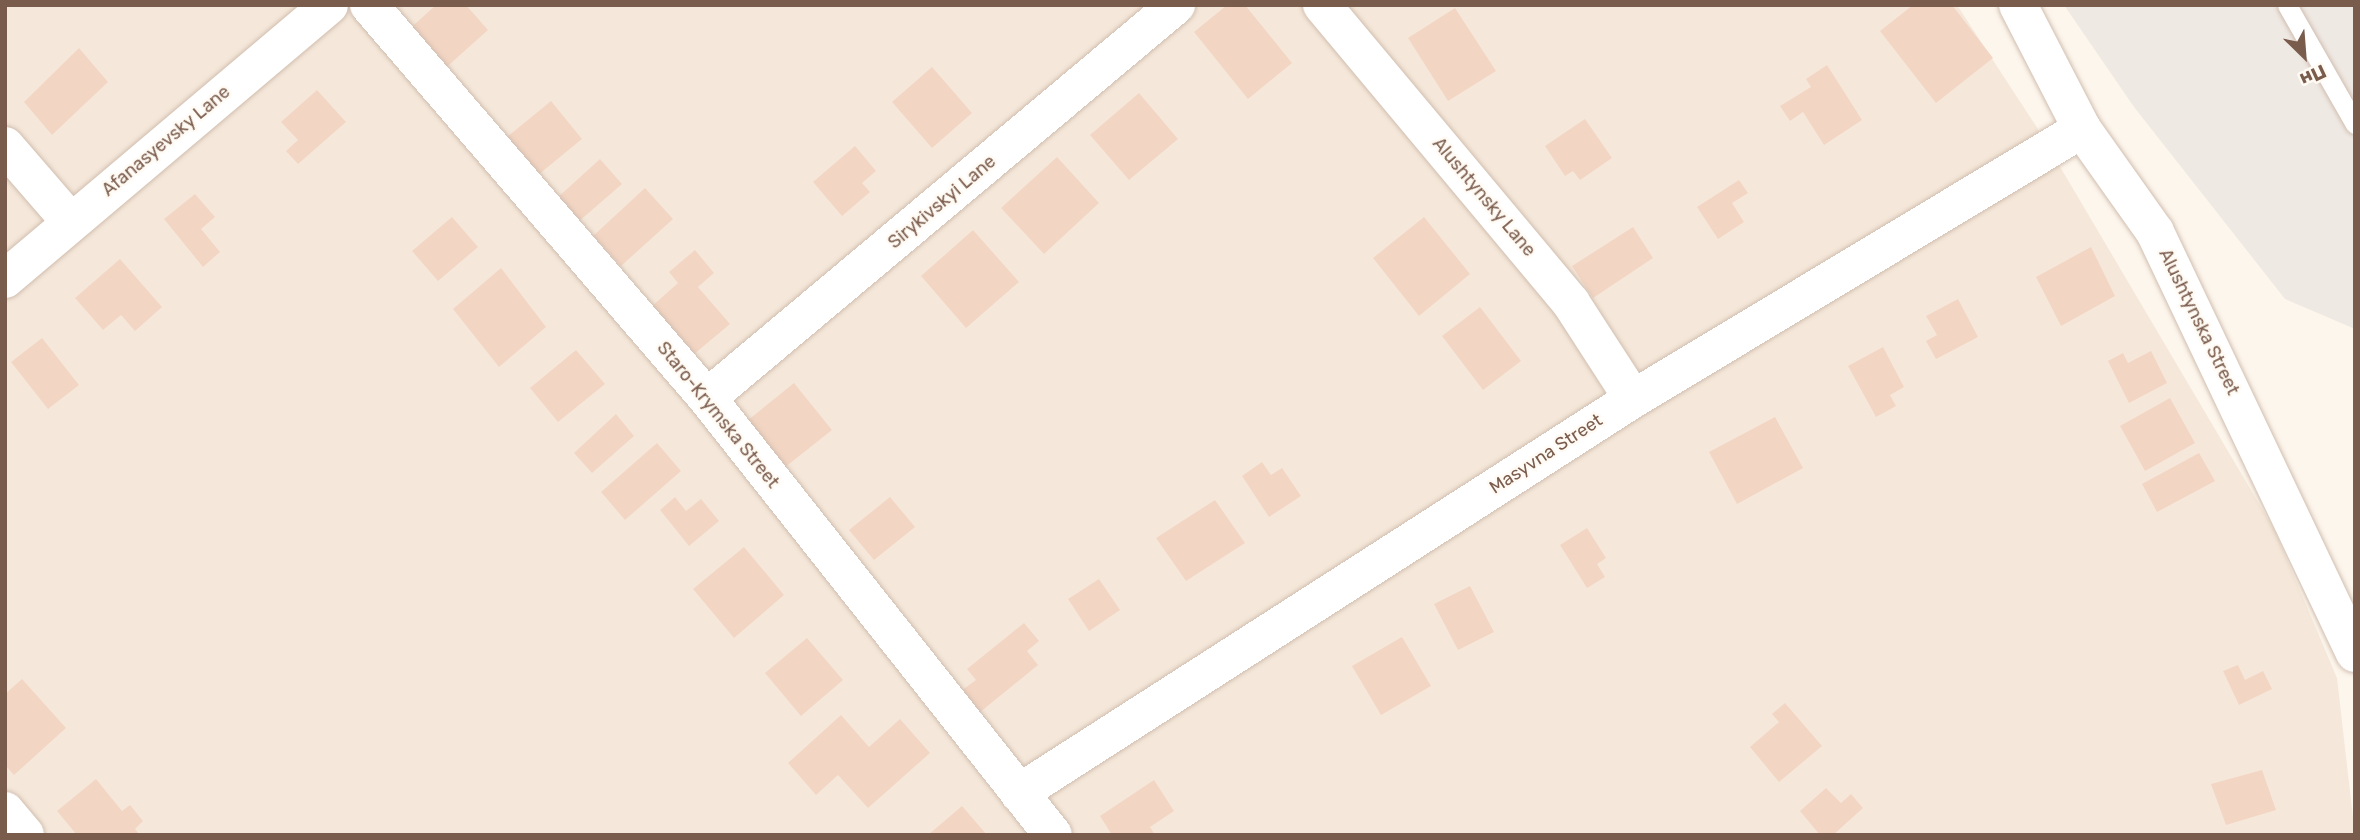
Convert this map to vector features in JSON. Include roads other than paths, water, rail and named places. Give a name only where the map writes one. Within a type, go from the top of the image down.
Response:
[{"type":"street","name":"Afanasyevsky Lane","points":[[5,279],[70,220],[329,5]]},
{"type":"street","name":"Staro-Krymska Street","points":[[369,5],[707,398],[1053,835]]},
{"type":"street","name":"Sirykivskyi Lane","points":[[707,398],[1176,5]]},
{"type":"street","name":"Alushtynsky Lane","points":[[1322,5],[1571,303],[1633,398]]},
{"type":"street","name":"Alushtynska Street","points":[[2018,5],[2082,128],[2155,232],[2355,653]]},
{"type":"street","name":"Masyvna Street","points":[[1019,793],[1633,398],[2082,128]]},
{"type":"street","points":[[5,146],[70,220]]},
{"type":"street","points":[[5,811],[25,835]]},
{"type":"lane","points":[[2287,5],[2355,124]]}]
